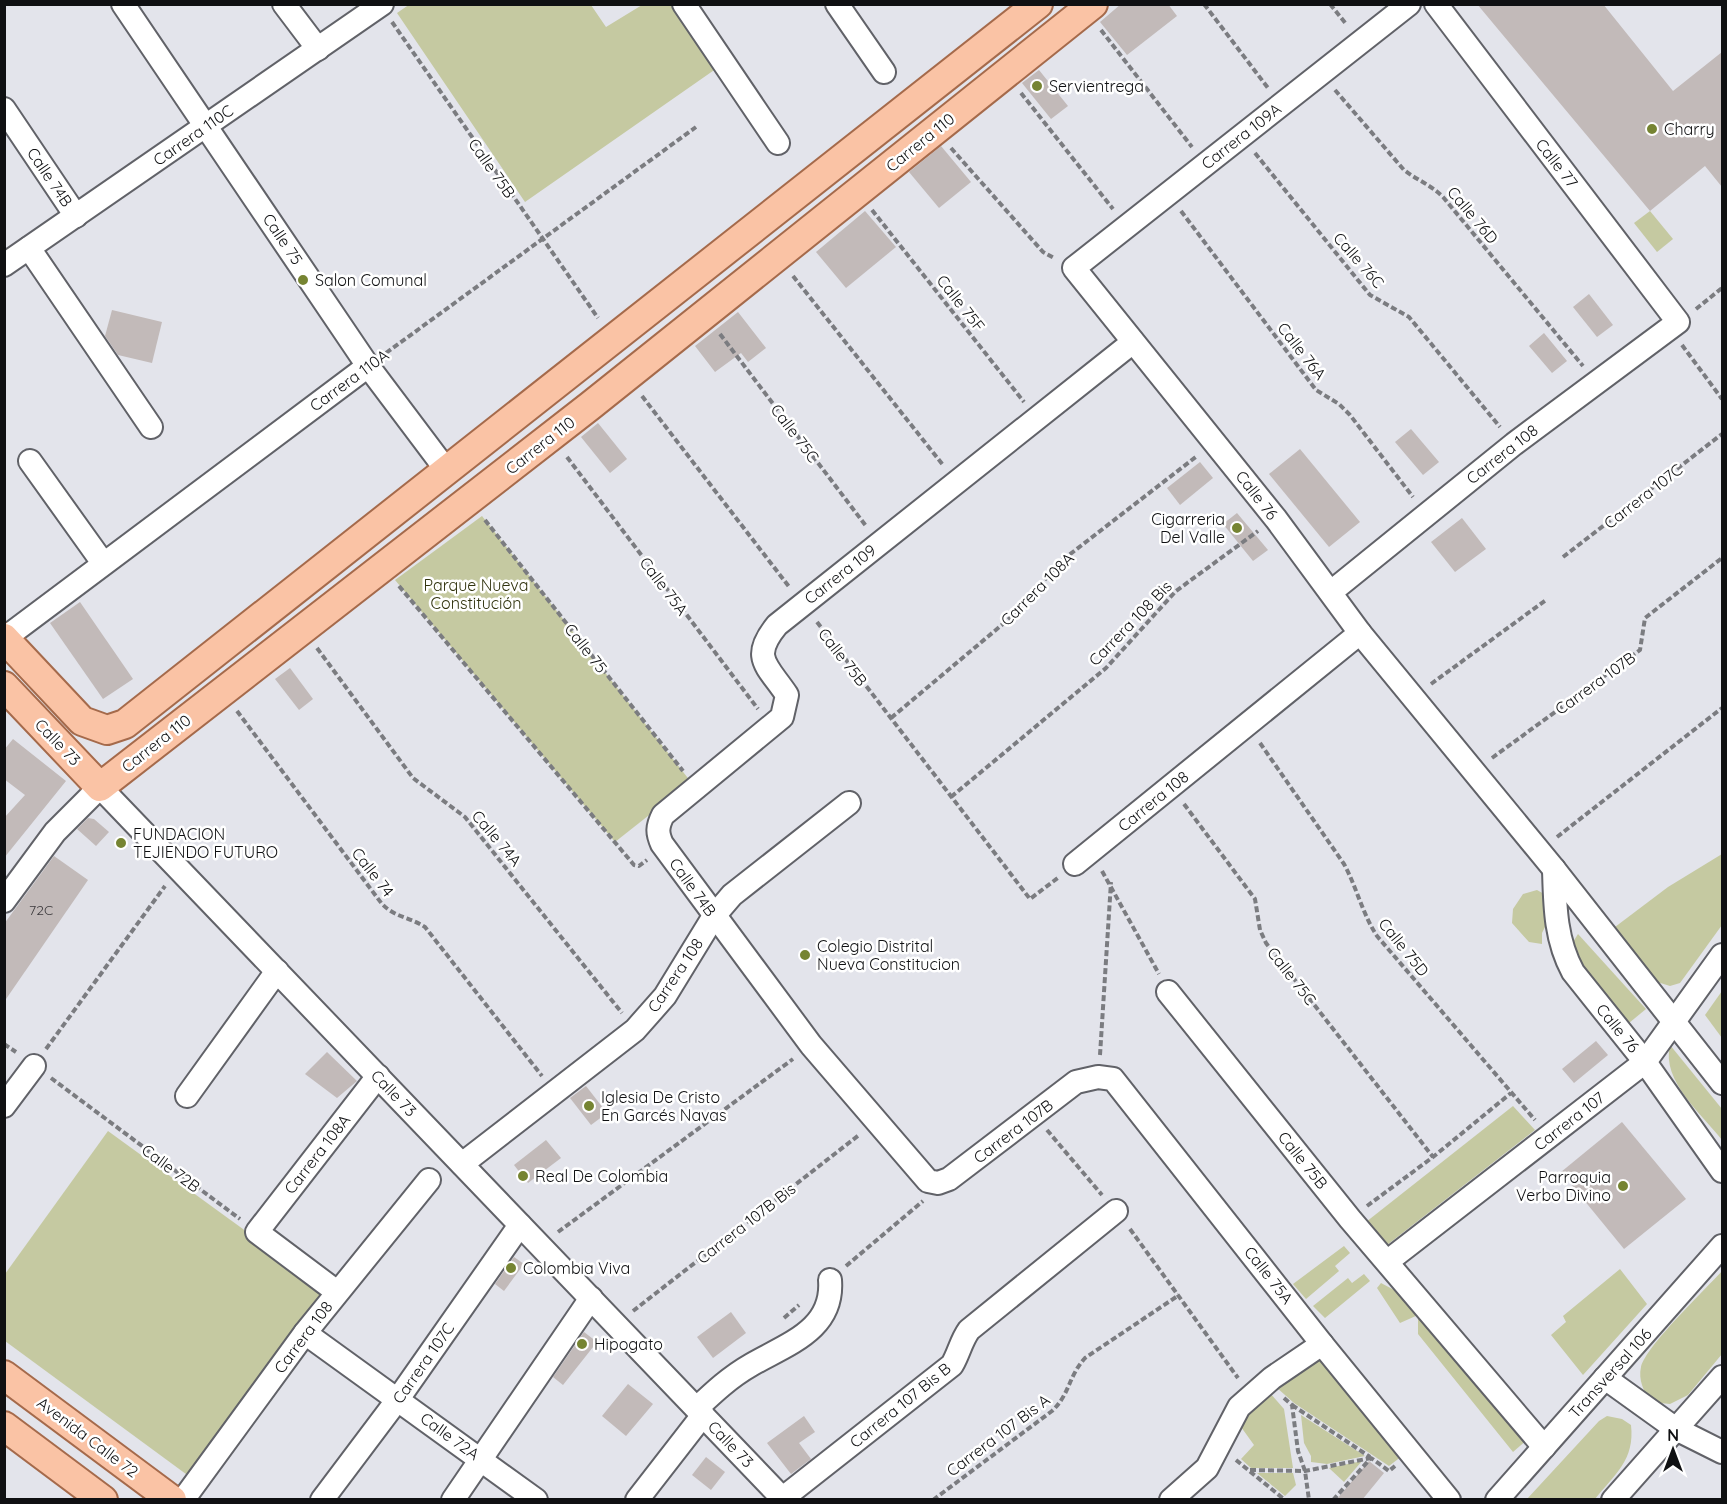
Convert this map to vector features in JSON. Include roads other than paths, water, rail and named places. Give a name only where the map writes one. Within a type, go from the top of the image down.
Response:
[{"type":"main road","name":"Carrera 110","points":[[106,729],[125,724],[1038,4]]},
{"type":"main road","name":"Carrera 110","points":[[100,787],[1096,17]]},
{"type":"main road","name":"Calle 73","points":[[5,638],[82,721],[106,729]]},
{"type":"main road","name":"Calle 73","points":[[4,687],[100,787]]},
{"type":"main road","name":"Avenida Calle 72","points":[[4,1375],[172,1500]]},
{"type":"main road","points":[[8,1437],[103,1500]]},
{"type":"street","name":"Calle 75","points":[[123,4],[368,366],[447,471]]},
{"type":"street","points":[[284,4],[318,49]]},
{"type":"street","points":[[684,4],[778,143]]},
{"type":"street","points":[[837,4],[884,72]]},
{"type":"street","name":"Carrera 109A","points":[[1074,268],[1409,4]]},
{"type":"street","name":"Calle 77","points":[[1436,4],[1674,325]]},
{"type":"street","name":"Carrera 110C","points":[[4,265],[381,5]]},
{"type":"street","name":"Calle 74B","points":[[4,109],[76,216]]},
{"type":"street","points":[[29,248],[151,427]]},
{"type":"street","name":"Calle 76","points":[[1074,268],[1276,519],[1360,633],[1539,850],[1722,1083]]},
{"type":"street","name":"Carrera 108","points":[[1331,592],[1514,444],[1674,325]]},
{"type":"street","name":"Carrera 109","points":[[662,844],[657,826],[663,815],[782,717],[787,695],[764,660],[761,650],[764,641],[777,625],[1133,342]]},
{"type":"street","name":"Carrera 110A","points":[[5,638],[368,366]]},
{"type":"street","points":[[30,462],[103,563]]},
{"type":"street","name":"Carrera 108","points":[[1082,859],[1360,633]]},
{"type":"street","name":"Calle 73","points":[[100,787],[783,1499]]},
{"type":"street","name":"Carrera 110","points":[[4,901],[55,832],[100,787]]},
{"type":"street","name":"Carrera 108","points":[[462,1164],[635,1030],[665,996],[714,916],[732,895],[849,803]]},
{"type":"street","name":"Calle 74B","points":[[662,844],[811,1045],[875,1122],[928,1181],[938,1183],[949,1179]]},
{"type":"street","name":"Calle 76","points":[[1554,869],[1557,928],[1566,959],[1573,972],[1645,1062],[1722,1171]]},
{"type":"street","name":"Carrera 107","points":[[1388,1261],[1645,1062],[1722,955]]},
{"type":"street","points":[[187,1096],[277,971]]},
{"type":"street","name":"Calle 75B","points":[[1168,992],[1350,1219],[1544,1447]]},
{"type":"street","points":[[4,1106],[34,1066]]},
{"type":"street","name":"Carrera 108A","points":[[337,1292],[257,1232],[378,1076]]},
{"type":"street","name":"Calle 75A","points":[[1087,1080],[1113,1079],[1125,1091],[1322,1344],[1449,1500]]},
{"type":"street","name":"Carrera 107B","points":[[949,1179],[1035,1115],[1087,1080]]},
{"type":"street","name":"Carrera 108","points":[[183,1500],[305,1333],[429,1180]]},
{"type":"street","name":"Carrera 107 Bis B","points":[[783,1499],[952,1365],[959,1354],[962,1340],[969,1330],[1116,1211]]},
{"type":"street","name":"Carrera 107C","points":[[322,1500],[398,1399],[520,1225]]},
{"type":"street","name":"Transversal 106","points":[[1497,1500],[1722,1246]]},
{"type":"street","points":[[637,1500],[700,1412],[731,1378],[808,1332],[822,1316],[831,1297],[830,1280]]},
{"type":"street","points":[[453,1500],[591,1298]]},
{"type":"street","name":"Calle 72A","points":[[305,1333],[536,1500]]},
{"type":"street","points":[[1171,1500],[1198,1479],[1219,1448],[1235,1412],[1259,1389],[1322,1344]]},
{"type":"street","points":[[1613,1500],[1722,1377]]},
{"type":"street","points":[[1605,1378],[1676,1429],[1722,1452]]},
{"type":"place","name":"Servientrega","points":[[1037,86]]},
{"type":"place","name":"Charry","points":[[1652,129]]},
{"type":"place","name":"Salon Comunal","points":[[303,280]]},
{"type":"place","name":"Cigarreria Del Valle","points":[[1237,528]]},
{"type":"place","name":"FUNDACION TEJIENDO FUTURO","points":[[121,843]]},
{"type":"place","name":"Colegio Distrital Nueva Constitucion","points":[[805,955]]},
{"type":"place","name":"Iglesia De Cristo En Garcés Navas","points":[[589,1106]]},
{"type":"place","name":"Real De Colombia","points":[[523,1176]]},
{"type":"place","name":"Parroquia Verbo Divino","points":[[1623,1186]]},
{"type":"place","name":"Colombia Viva","points":[[511,1268]]},
{"type":"place","name":"Hipogato","points":[[582,1344]]},
{"type":"park label","name":"Parque Nueva Constitución","points":[[476,594]]}]
